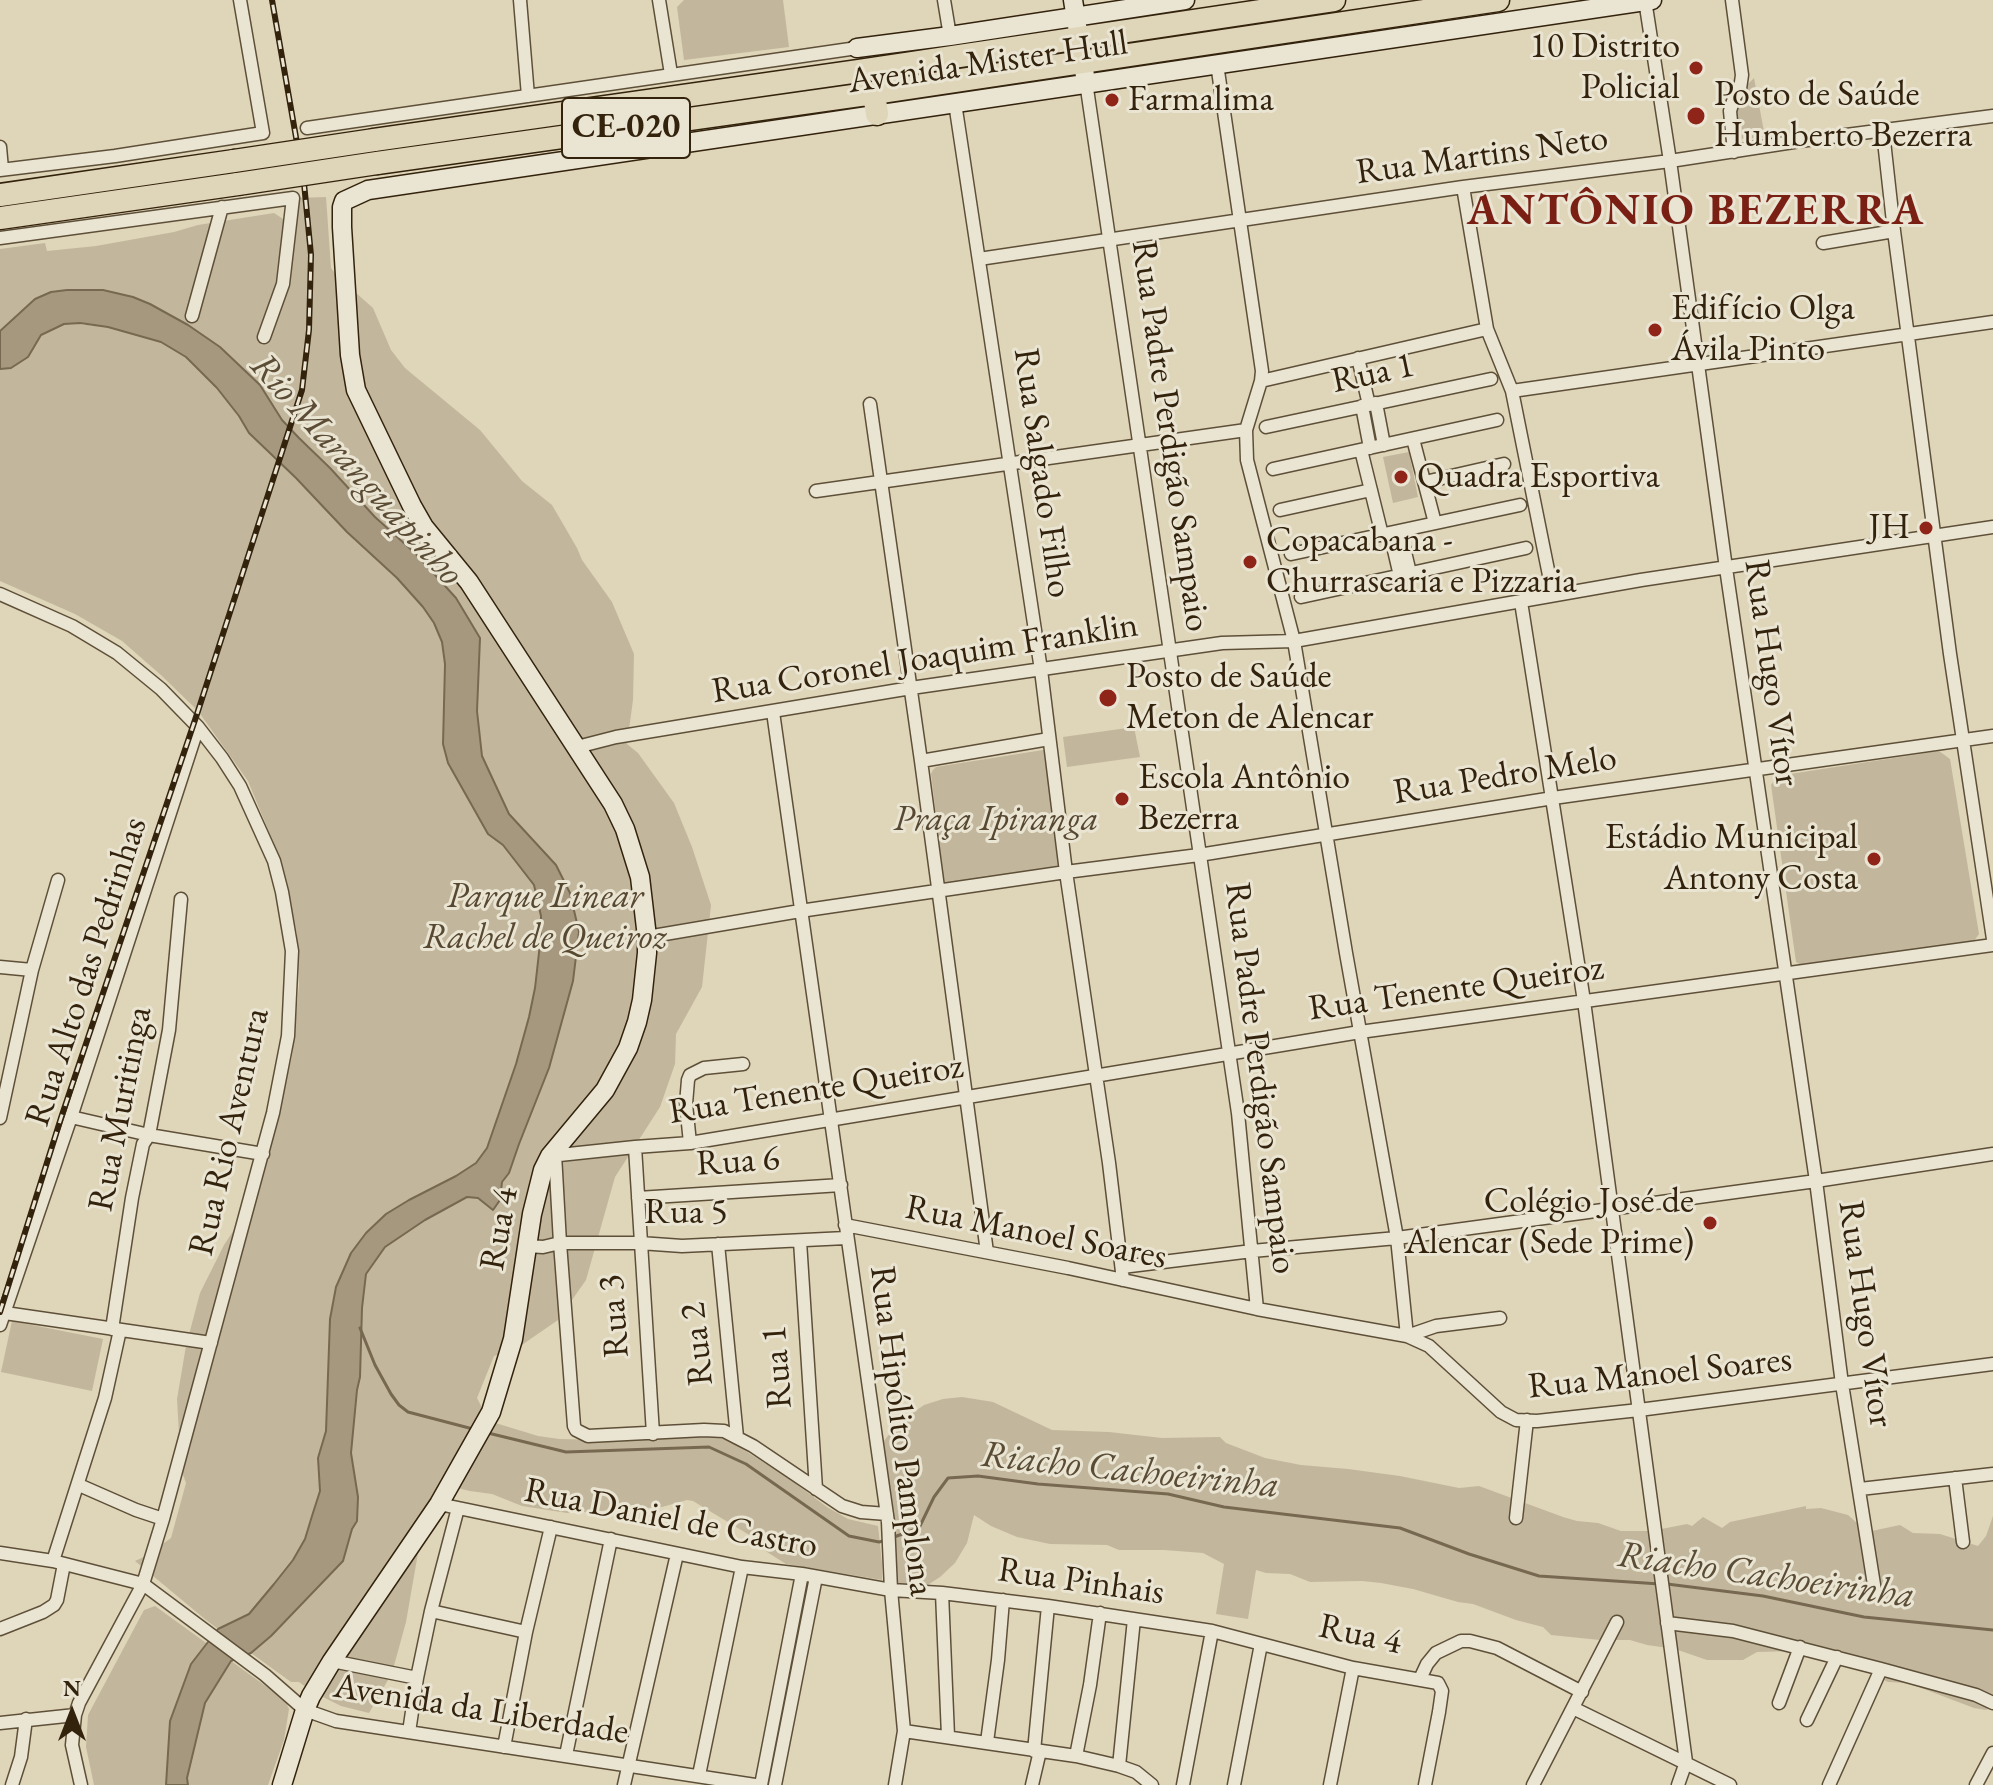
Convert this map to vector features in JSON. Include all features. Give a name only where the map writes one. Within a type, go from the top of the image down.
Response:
[{"type":"highway","name":"Avenida Mister Hull","points":[[0,195],[374,140],[858,59],[1076,18],[1334,0]]},
{"type":"highway","name":"Avenida Mister Hull","points":[[0,218],[377,163],[876,103],[1084,72],[1214,41],[1498,0]]},
{"type":"main road","name":"Avenida Mister Hull","points":[[858,59],[950,36],[1185,0]]},
{"type":"main road","name":"Avenida Mister Hull","points":[[342,207],[350,196],[368,190],[494,172],[876,103],[955,103],[1084,72],[1217,64],[1652,0]]},
{"type":"main road","points":[[1209,9],[1217,64]]},
{"type":"main road","name":"Rua Padre Perdigão Sampaio","points":[[1076,18],[1084,72]]},
{"type":"main road","name":"Rua 4","points":[[282,1785],[305,1710],[332,1661],[448,1506],[468,1454],[491,1412],[519,1313],[537,1191],[552,1155],[605,1090],[628,1048],[642,1000],[647,937],[640,877],[625,829],[613,804],[469,582],[424,527],[360,400],[350,355],[342,207]]},
{"type":"street","points":[[0,147],[1,170],[263,133],[240,0]]},
{"type":"street","points":[[520,0],[528,96]]},
{"type":"street","points":[[659,0],[671,74]]},
{"type":"street","points":[[944,0],[950,36]]},
{"type":"street","name":"Rua Hugo Vítor","points":[[1646,0],[1816,1181],[1842,1384],[1875,1591]]},
{"type":"street","points":[[1732,0],[1742,75],[1740,89],[1730,111],[1734,152]]},
{"type":"street","name":"Avenida Mister Hull","points":[[307,128],[671,74],[858,59]]},
{"type":"street","points":[[1217,64],[1262,371],[1246,430],[1247,460],[1294,641],[1397,1238],[1407,1336],[1436,1326],[1500,1318]]},
{"type":"street","name":"Rua Padre Perdigão Sampaio","points":[[1084,72],[1238,1113],[1257,1309]]},
{"type":"street","name":"Rua Salgado Filho","points":[[955,103],[1041,670],[1066,872],[1123,1274]]},
{"type":"street","name":"Rua Martins Neto","points":[[979,259],[1463,187],[1993,116]]},
{"type":"street","points":[[1883,132],[1934,536],[1993,942]]},
{"type":"street","points":[[1463,187],[1487,329],[1512,391],[1553,595]]},
{"type":"street","points":[[0,238],[293,198],[283,284],[264,337]]},
{"type":"street","points":[[192,316],[222,207]]},
{"type":"street","points":[[1823,243],[1894,231]]},
{"type":"street","points":[[1512,391],[1993,322]]},
{"type":"street","points":[[1261,381],[1487,329]]},
{"type":"street","points":[[1358,358],[1369,405],[1384,445]]},
{"type":"street","name":"Rua 1","points":[[1266,427],[1491,379]]},
{"type":"street","points":[[870,404],[987,1252]]},
{"type":"street","points":[[1369,405],[1365,449],[1371,490],[1391,533],[1405,574]]},
{"type":"street","points":[[1273,469],[1497,420]]},
{"type":"street","points":[[816,491],[1246,430]]},
{"type":"street","points":[[1413,439],[1435,523]]},
{"type":"street","points":[[1425,482],[1504,464]]},
{"type":"street","points":[[1280,510],[1371,490]]},
{"type":"street","points":[[1291,554],[1520,505]]},
{"type":"street","name":"Rua Coronel Joaquim Franklin","points":[[577,747],[616,737],[911,688],[1222,643],[1294,641],[1641,580],[1993,527]]},
{"type":"street","points":[[1301,597],[1526,548]]},
{"type":"street","name":"Rua Rio Aventura","points":[[0,594],[72,626],[117,653],[161,689],[198,727],[240,786],[268,848],[282,892],[292,951],[288,1036],[273,1113],[163,1519],[143,1584],[75,1715],[72,1745],[81,1785]]},
{"type":"street","points":[[1521,602],[1584,1001],[1659,1558],[1686,1762],[1678,1785]]},
{"type":"street","name":"Rua Hipólito Pamplona","points":[[773,712],[887,1518],[904,1731],[895,1785]]},
{"type":"street","name":"Rua Alto das Pedrinhas","points":[[2,1319],[198,727]]},
{"type":"street","name":"Rua Pedro Melo","points":[[647,937],[800,911],[1199,855],[1553,798],[1993,736]]},
{"type":"street","points":[[921,761],[1049,739]]},
{"type":"street","points":[[0,1118],[32,970],[58,880]]},
{"type":"street","name":"Rua Muritinga","points":[[0,1629],[43,1612],[57,1600],[59,1563],[105,1398],[132,1198],[143,1144],[149,1135],[169,1030],[181,899]]},
{"type":"street","name":"Rua Tenente Queiroz","points":[[552,1155],[690,1143],[1360,1032],[1993,942]]},
{"type":"street","points":[[0,967],[32,970]]},
{"type":"street","points":[[690,1143],[686,1104],[690,1075],[704,1068],[743,1064]]},
{"type":"street","points":[[71,1117],[149,1135],[263,1154]]},
{"type":"street","name":"Rua 3","points":[[635,1147],[653,1434]]},
{"type":"street","points":[[1123,1274],[1252,1251],[1397,1238],[1993,1154]]},
{"type":"street","name":"Rua 4","points":[[552,1155],[574,1426],[588,1436],[653,1434]]},
{"type":"street","name":"Rua 6","points":[[638,1198],[841,1185]]},
{"type":"street","name":"Rua Manoel Soares","points":[[846,1232],[1123,1274],[1257,1309],[1407,1336],[1429,1346],[1508,1417],[1516,1420],[1639,1410],[1993,1364]]},
{"type":"street","name":"Rua 5","points":[[527,1246],[543,1247],[560,1243],[682,1246],[800,1241],[846,1232]]},
{"type":"street","name":"Rua 1","points":[[800,1241],[816,1489]]},
{"type":"street","name":"Rua 2","points":[[718,1244],[737,1437]]},
{"type":"street","points":[[2,1319],[211,1343]]},
{"type":"street","points":[[1516,1518],[1527,1420]]},
{"type":"street","points":[[653,1434],[724,1431],[842,1506],[887,1518]]},
{"type":"street","points":[[1860,1489],[1993,1474]]},
{"type":"street","points":[[1955,1478],[1963,1542]]},
{"type":"street","points":[[79,1485],[163,1519]]},
{"type":"street","points":[[409,1732],[448,1506]]},
{"type":"street","name":"Rua Daniel de Castro","points":[[448,1506],[742,1567],[891,1590]]},
{"type":"street","points":[[504,1747],[526,1632],[551,1527]]},
{"type":"street","points":[[566,1755],[611,1539]]},
{"type":"street","points":[[0,1553],[59,1563],[143,1584]]},
{"type":"street","points":[[624,1785],[677,1554]]},
{"type":"street","points":[[699,1775],[742,1567]]},
{"type":"street","points":[[758,1785],[802,1574]]},
{"type":"street","points":[[775,1785],[816,1577]]},
{"type":"street","name":"Avenida da Liberdade","points":[[143,1584],[265,1675],[305,1710],[336,1721],[758,1785]]},
{"type":"street","name":"Rua Pinhais","points":[[891,1590],[942,1593],[1100,1613],[1212,1631],[1261,1644]]},
{"type":"street","points":[[942,1593],[948,1736]]},
{"type":"street","points":[[987,1742],[1003,1600]]},
{"type":"street","points":[[1032,1785],[1048,1606]]},
{"type":"street","points":[[431,1611],[526,1632]]},
{"type":"street","points":[[1076,1756],[1100,1613]]},
{"type":"street","points":[[1119,1766],[1134,1619]]},
{"type":"street","points":[[1533,1785],[1617,1622]]},
{"type":"street","points":[[1667,1623],[1733,1631],[1800,1647],[1976,1695],[1993,1703]]},
{"type":"street","points":[[1183,1785],[1212,1631]]},
{"type":"street","points":[[1420,1679],[1436,1653],[1461,1641],[1470,1641],[1497,1648],[1582,1692]]},
{"type":"street","points":[[1234,1785],[1261,1644]]},
{"type":"street","name":"Rua 4","points":[[1261,1644],[1353,1668],[1438,1683],[1442,1691],[1425,1785]]},
{"type":"street","points":[[1779,1703],[1800,1647]]},
{"type":"street","points":[[1807,1720],[1837,1657]]},
{"type":"street","points":[[332,1661],[417,1678]]},
{"type":"street","points":[[1330,1785],[1353,1668]]},
{"type":"street","points":[[1829,1785],[1881,1669]]},
{"type":"street","points":[[1573,1708],[1730,1785]]},
{"type":"street","points":[[0,1723],[75,1715]]},
{"type":"street","points":[[12,1785],[21,1757],[26,1719]]},
{"type":"street","points":[[904,1731],[1076,1756],[1136,1772],[1152,1785]]},
{"type":"street","points":[[1976,1785],[1993,1753]]},
{"type":"green space","points":[[684,0],[783,0],[789,47],[684,60],[677,7]]},
{"type":"green space","points":[[1754,78],[1765,137],[1738,139],[1734,109],[1744,88]]},
{"type":"green space","name":"Parque Linear Rachel de Queiroz","points":[[326,197],[331,268],[373,308],[391,350],[405,368],[480,430],[522,481],[552,505],[582,560],[612,602],[634,654],[633,700],[627,744],[638,753],[674,803],[711,905],[702,987],[676,1034],[675,1064],[660,1107],[615,1177],[586,1280],[558,1320],[516,1349],[494,1356],[477,1398],[489,1421],[538,1436],[607,1440],[698,1435],[715,1436],[731,1442],[848,1519],[878,1526],[882,1563],[882,1580],[786,1564],[767,1552],[751,1536],[693,1501],[662,1507],[567,1513],[522,1506],[492,1494],[440,1484],[417,1521],[418,1553],[406,1622],[392,1673],[369,1713],[341,1706],[299,1682],[291,1682],[251,1653],[255,1650],[225,1626],[218,1629],[135,1561],[171,1538],[186,1483],[181,1469],[177,1399],[186,1346],[200,1293],[224,1245],[259,1192],[292,1056],[299,985],[297,934],[281,861],[248,781],[198,711],[122,641],[75,614],[0,581],[0,369],[11,368],[28,357],[33,347],[0,354],[0,249],[45,243],[47,251],[96,246],[274,213],[294,226],[297,198]],"holes":[[[116,311],[222,377],[233,408],[186,357],[161,342],[108,327],[67,323]]]},
{"type":"green space","name":"Quadra Esportiva","points":[[1409,452],[1418,497],[1393,503],[1383,457]]},
{"type":"green space","points":[[1134,727],[1140,757],[1067,767],[1063,737]]},
{"type":"green space","name":"Praça Ipiranga","points":[[1043,750],[1047,755],[1059,869],[951,886],[944,883],[933,770],[936,767]]},
{"type":"green space","name":"Estádio Municipal Antony Costa","points":[[1939,751],[1950,759],[1979,934],[1974,941],[1804,967],[1796,962],[1771,785],[1777,776]]},
{"type":"green space","points":[[12,1321],[103,1339],[92,1391],[1,1372]]},
{"type":"green space","points":[[962,1397],[993,1402],[1052,1430],[1162,1438],[1220,1437],[1226,1443],[1265,1458],[1301,1465],[1400,1476],[1459,1488],[1479,1486],[1563,1517],[1621,1531],[1692,1526],[1703,1517],[1722,1528],[1730,1522],[1806,1506],[1806,1509],[1821,1508],[1848,1515],[1867,1532],[1900,1525],[1913,1533],[1940,1534],[1978,1546],[1986,1536],[1993,1516],[1993,1706],[1986,1710],[1974,1708],[1908,1683],[1888,1682],[1845,1660],[1796,1651],[1757,1652],[1743,1660],[1707,1660],[1675,1649],[1630,1640],[1551,1635],[1543,1627],[1473,1604],[1381,1583],[1310,1582],[1290,1574],[1256,1570],[1248,1619],[1216,1614],[1224,1564],[1203,1553],[1050,1544],[1017,1537],[974,1515],[967,1543],[955,1563],[917,1592],[898,1592],[881,1445],[896,1425],[924,1405]]},
{"type":"green space","points":[[155,1606],[285,1700],[289,1709],[284,1740],[268,1785],[94,1785],[86,1747],[88,1715],[144,1610]]},
{"type":"shaded area","name":"Rio Maranguapinho","points":[[103,290],[133,297],[188,325],[220,347],[260,385],[282,420],[456,598],[480,638],[477,711],[482,756],[509,814],[556,865],[570,893],[579,932],[573,981],[549,1068],[509,1173],[502,1182],[500,1200],[493,1210],[478,1198],[467,1197],[425,1220],[385,1247],[366,1274],[360,1377],[351,1453],[358,1497],[357,1521],[343,1561],[271,1636],[251,1653],[231,1661],[205,1703],[187,1778],[188,1785],[166,1785],[170,1721],[191,1664],[218,1629],[249,1614],[293,1560],[305,1539],[320,1491],[318,1458],[326,1431],[330,1319],[336,1287],[351,1253],[386,1214],[476,1163],[487,1148],[529,1017],[535,988],[541,916],[534,885],[503,845],[488,834],[448,763],[443,744],[445,664],[442,642],[434,623],[397,578],[249,433],[217,388],[186,357],[161,342],[108,327],[80,323],[64,324],[41,335],[28,357],[11,368],[0,369],[0,331],[35,299],[51,292]]},
{"type":"waterway","name":"Riacho Cachoeirinha","points":[[360,1328],[375,1365],[399,1405],[408,1412],[473,1429]]},
{"type":"waterway","name":"Riacho Cachoeirinha","points":[[488,1433],[566,1452],[709,1447],[746,1464],[849,1536],[879,1542],[887,1540]]},
{"type":"waterway","name":"Riacho Cachoeirinha","points":[[894,1537],[919,1528],[934,1497],[948,1478],[978,1476],[1168,1494],[1224,1507],[1400,1528],[1539,1576],[1660,1584]]},
{"type":"waterway","name":"Riacho Cachoeirinha","points":[[1667,1584],[1763,1596],[1864,1617],[1993,1630]]},
{"type":"railway","points":[[0,1312],[61,1118],[302,390],[309,330],[311,255],[304,183],[272,0]]},
{"type":"place","name":"10 Distrito Policial","points":[[1696,68]]},
{"type":"place","name":"Farmalima","points":[[1112,100]]},
{"type":"place","name":"Posto de Saúde Humberto Bezerra","points":[[1696,116]]},
{"type":"place","name":"Edifício Olga Ávila Pinto","points":[[1655,330]]},
{"type":"place","name":"Quadra Esportiva","points":[[1401,477]]},
{"type":"place","name":"JH","points":[[1926,528]]},
{"type":"place","name":"Copacabana - Churrascaria e Pizzaria","points":[[1250,562]]},
{"type":"place","name":"Posto de Saúde Meton de Alencar","points":[[1108,698]]},
{"type":"place","name":"Escola Antônio Bezerra","points":[[1122,799]]},
{"type":"place","name":"Estádio Municipal Antony Costa","points":[[1874,859]]},
{"type":"place","name":"Colégio José de Alencar (Sede Prime)","points":[[1710,1223]]},
{"type":"district","name":"ANTÔNIO BEZERRA","points":[[1696,212]]}]
